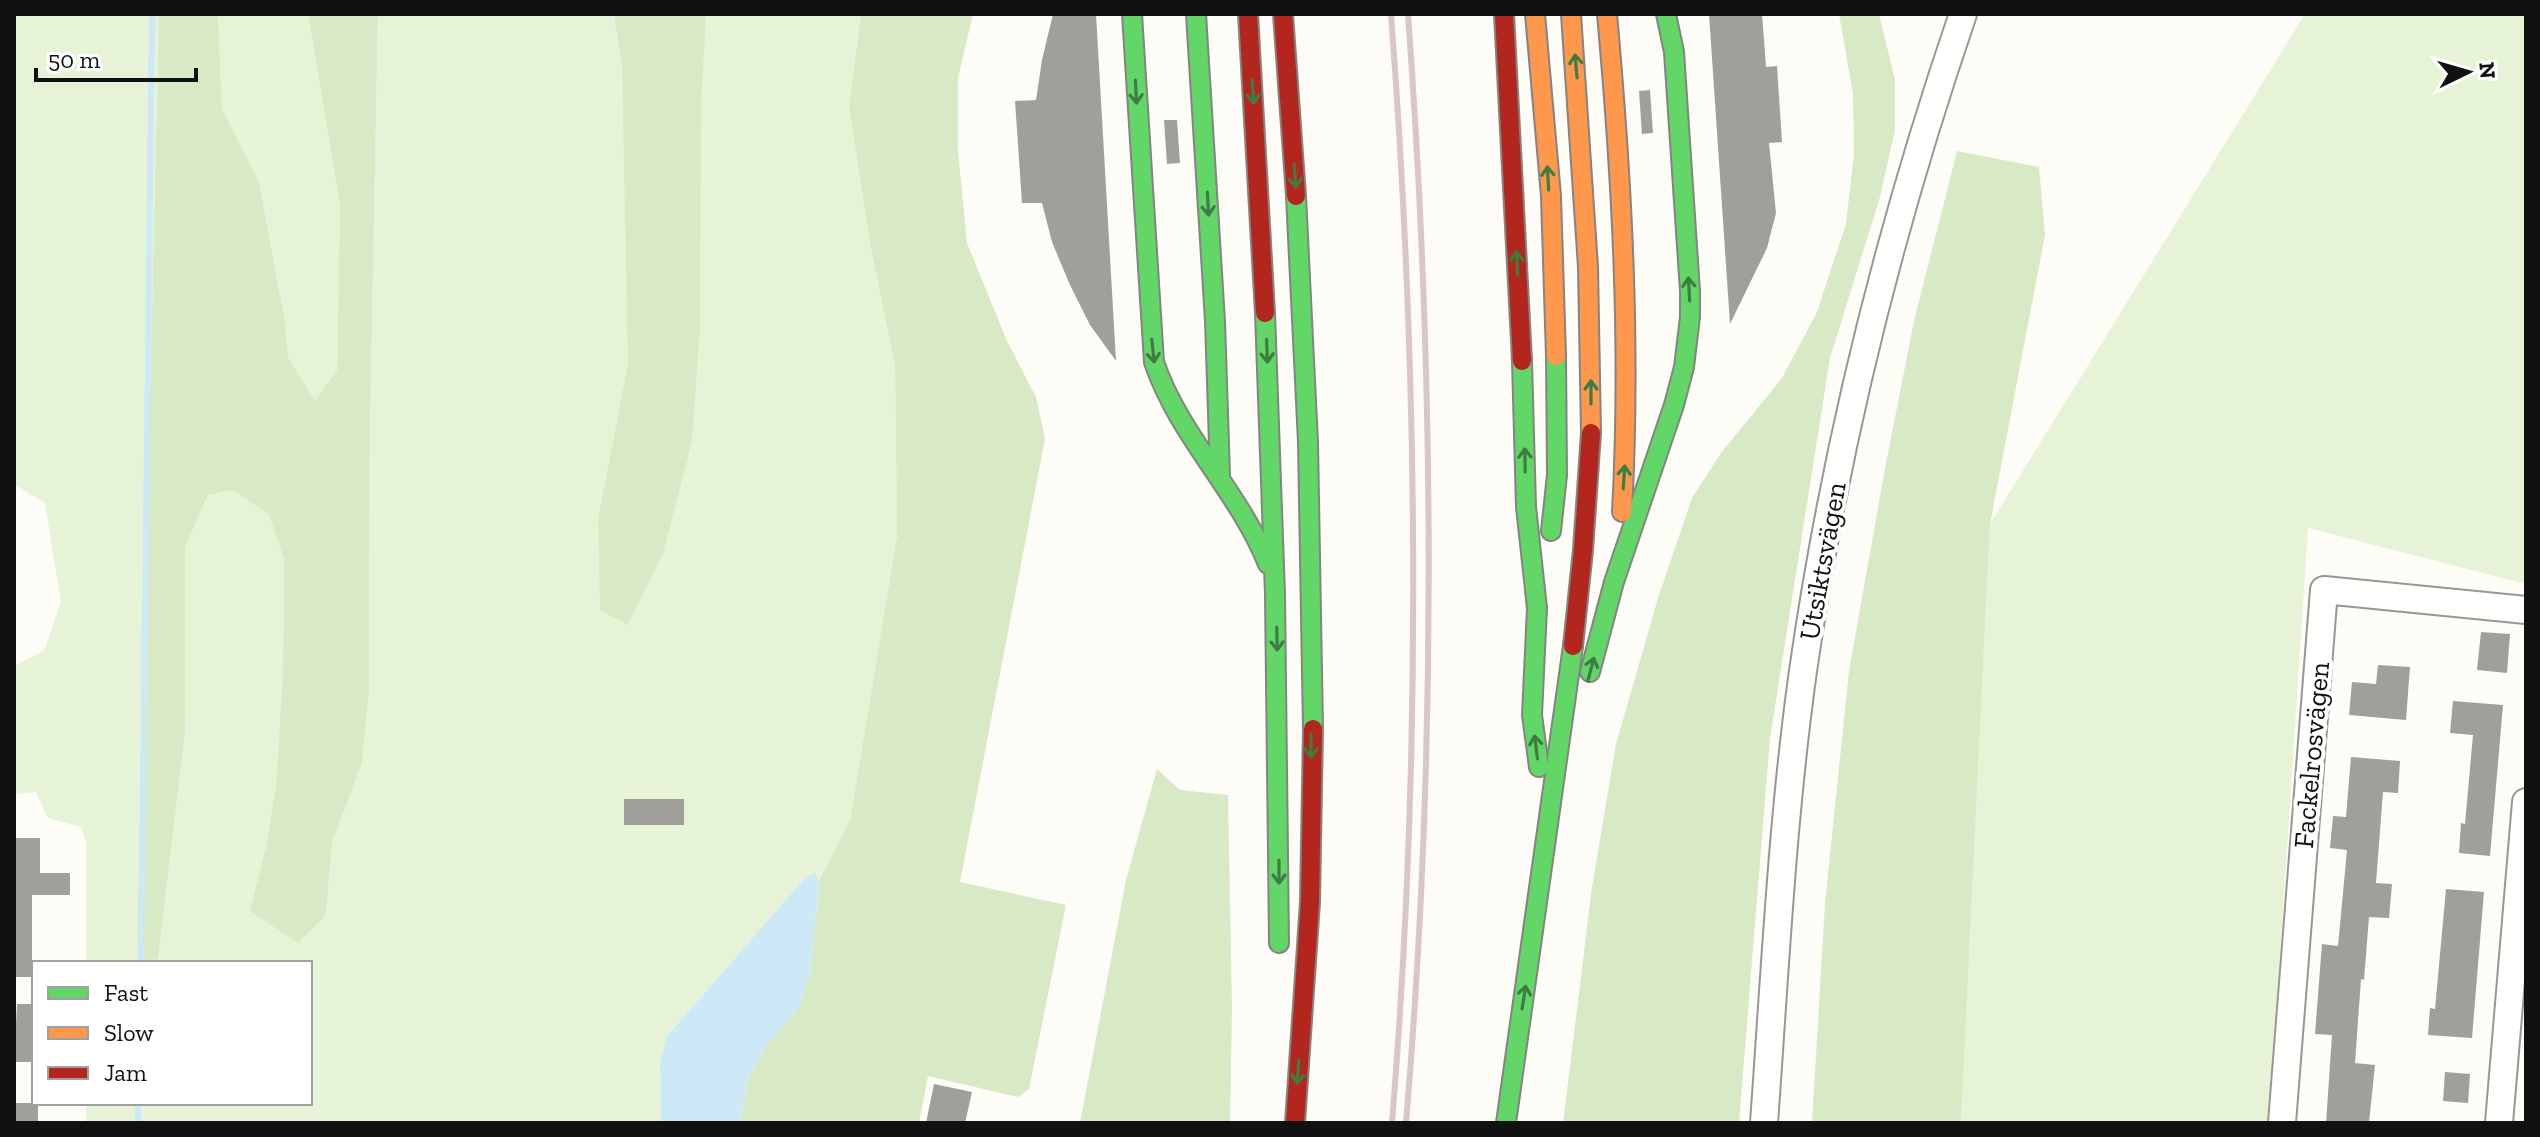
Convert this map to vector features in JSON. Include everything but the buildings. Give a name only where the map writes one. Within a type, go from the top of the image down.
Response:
[{"type":"highway","points":[[1132,14],[1154,362],[1162,387],[1188,416]]},
{"type":"highway","points":[[1178,14],[1191,232]]},
{"type":"highway","points":[[1196,14],[1211,251],[1220,475]]},
{"type":"highway","points":[[1213,14],[1233,237]]},
{"type":"highway","points":[[1248,14],[1266,318],[1277,586],[1279,966]]},
{"type":"highway","points":[[1266,14],[1277,181]]},
{"type":"highway","points":[[1283,14],[1304,315],[1312,584],[1311,872],[1295,1123]]},
{"type":"highway","points":[[1301,14],[1305,73]]},
{"type":"highway","points":[[1504,14],[1522,341],[1526,507],[1537,608]]},
{"type":"highway","points":[[1519,14],[1534,247],[1541,462],[1532,715],[1545,853]]},
{"type":"highway","points":[[1535,14],[1545,121],[1555,298],[1556,463],[1555,509],[1537,608]]},
{"type":"highway","points":[[1552,14],[1562,120],[1572,297],[1571,510],[1576,609]]},
{"type":"highway","points":[[1506,1123],[1545,853],[1576,609],[1590,464],[1591,340],[1580,119],[1571,14]]},
{"type":"highway","points":[[1589,14],[1594,78]]},
{"type":"highway","points":[[1607,14],[1628,352],[1625,465],[1614,582]]},
{"type":"highway","points":[[1625,14],[1643,293]]},
{"type":"highway","points":[[1545,853],[1573,733],[1614,582],[1684,367],[1690,317],[1674,52],[1666,14]]},
{"type":"highway","points":[[1233,237],[1234,91]]},
{"type":"highway","points":[[1576,609],[1602,512],[1607,464],[1609,338],[1602,206]]},
{"type":"highway","points":[[1211,251],[1233,237]]},
{"type":"highway","points":[[1280,242],[1284,316],[1312,584]]},
{"type":"highway","points":[[1245,289],[1258,538]]},
{"type":"highway","points":[[1312,584],[1321,343]]},
{"type":"highway","points":[[1178,371],[1198,445],[1258,538],[1277,586]]},
{"type":"highway","points":[[1638,514],[1653,378],[1660,446]]},
{"type":"street","name":"Utsiktsvägen","points":[[1764,1123],[1784,836],[1803,673],[1823,547],[1841,453],[1892,245],[1963,14]]},
{"type":"street","name":"Fackelrosvägen","points":[[2282,1123],[2324,590],[2526,610]]},
{"type":"street","points":[[2499,1123],[2526,802]]},
{"type":"green space","points":[[14,14],[159,14],[137,938],[143,961],[86,961],[86,841],[81,827],[48,818],[36,792],[14,794],[14,666],[44,651],[61,602],[45,503],[14,484]]},
{"type":"green space","points":[[159,14],[218,14],[222,109],[259,182],[285,321],[288,357],[315,400],[337,371],[340,206],[308,14],[378,14],[370,427],[369,691],[362,763],[332,843],[326,915],[298,943],[250,911],[266,847],[276,785],[283,668],[284,559],[269,515],[233,490],[208,495],[185,548],[185,733],[158,959],[143,961],[137,938]]},
{"type":"green space","points":[[218,14],[308,14],[340,206],[337,372],[315,400],[288,357],[285,320],[259,182],[222,109]]},
{"type":"green space","points":[[378,14],[861,14],[849,107],[870,244],[895,366],[897,536],[850,820],[819,881],[815,872],[803,880],[667,1036],[660,1061],[661,1123],[86,1123],[86,1105],[312,1105],[312,961],[153,961],[158,958],[185,733],[185,548],[208,495],[233,490],[269,515],[284,559],[283,668],[276,785],[266,847],[326,915],[332,843],[362,763],[369,691],[370,427]]},
{"type":"green space","points":[[614,14],[706,14],[701,107],[700,328],[692,441],[663,553],[628,625],[600,610],[598,519],[628,365],[622,66]]},
{"type":"green space","points":[[861,14],[973,14],[958,78],[958,151],[967,243],[1007,341],[1036,397],[1045,439],[960,882],[1066,905],[1029,1089],[1018,1097],[928,1076],[919,1123],[740,1123],[749,1076],[765,1047],[799,1007],[810,972],[819,881],[850,820],[897,536],[895,366],[870,244],[849,107]]},
{"type":"green space","points":[[1839,14],[1879,14],[1895,80],[1895,130],[1880,197],[1830,358],[1770,738],[1739,1123],[1563,1123],[1592,887],[1616,744],[1658,598],[1692,498],[1721,453],[1782,378],[1817,312],[1846,224],[1854,153],[1853,94]]},
{"type":"green space","points":[[2305,14],[2526,14],[2526,584],[2308,528],[2269,1123],[1961,1123],[1990,524]]},
{"type":"green space","points":[[1957,151],[2039,167],[2045,235],[1990,524],[1961,1123],[1812,1123],[1825,903],[1849,671],[1914,321]]},
{"type":"green space","points":[[1157,769],[1180,790],[1228,795],[1232,1007],[1230,1123],[1080,1123],[1126,880]]},
{"type":"water","points":[[815,872],[819,881],[810,973],[799,1007],[765,1047],[749,1076],[740,1123],[661,1123],[660,1061],[667,1036],[803,880]]},
{"type":"waterway","points":[[141,961],[152,14]]},
{"type":"waterway","points":[[138,1105],[138,1123]]},
{"type":"railway","points":[[1391,14],[1407,291],[1413,568],[1408,846],[1392,1123]]},
{"type":"railway","points":[[1406,1123],[1423,846],[1429,568],[1423,291],[1408,14]]},
{"type":"traffic: fast","points":[[1132,14],[1154,362],[1178,414],[1241,512],[1268,564]]},
{"type":"traffic: fast","points":[[1196,14],[1215,321],[1220,475]]},
{"type":"traffic: fast","points":[[1590,672],[1614,582],[1674,405],[1684,367],[1690,317],[1674,52],[1666,14]]},
{"type":"traffic: fast","points":[[1296,196],[1308,442],[1313,729]]},
{"type":"traffic: fast","points":[[1265,313],[1275,594],[1279,943]]},
{"type":"traffic: fast","points":[[1551,531],[1557,475],[1556,356]]},
{"type":"traffic: fast","points":[[1522,361],[1526,507],[1537,608],[1532,715],[1539,767]]},
{"type":"traffic: fast","points":[[1506,1123],[1573,646]]},
{"type":"traffic: slow","points":[[1535,14],[1551,196],[1556,356]]},
{"type":"traffic: slow","points":[[1571,14],[1588,267],[1591,433]]},
{"type":"traffic: slow","points":[[1607,14],[1624,263],[1626,387],[1622,512]]},
{"type":"traffic: jam","points":[[1248,14],[1265,313]]},
{"type":"traffic: jam","points":[[1283,14],[1296,196]]},
{"type":"traffic: jam","points":[[1504,14],[1522,361]]},
{"type":"traffic: jam","points":[[1573,646],[1591,433]]},
{"type":"traffic: jam","points":[[1295,1123],[1310,902],[1313,729]]}]
